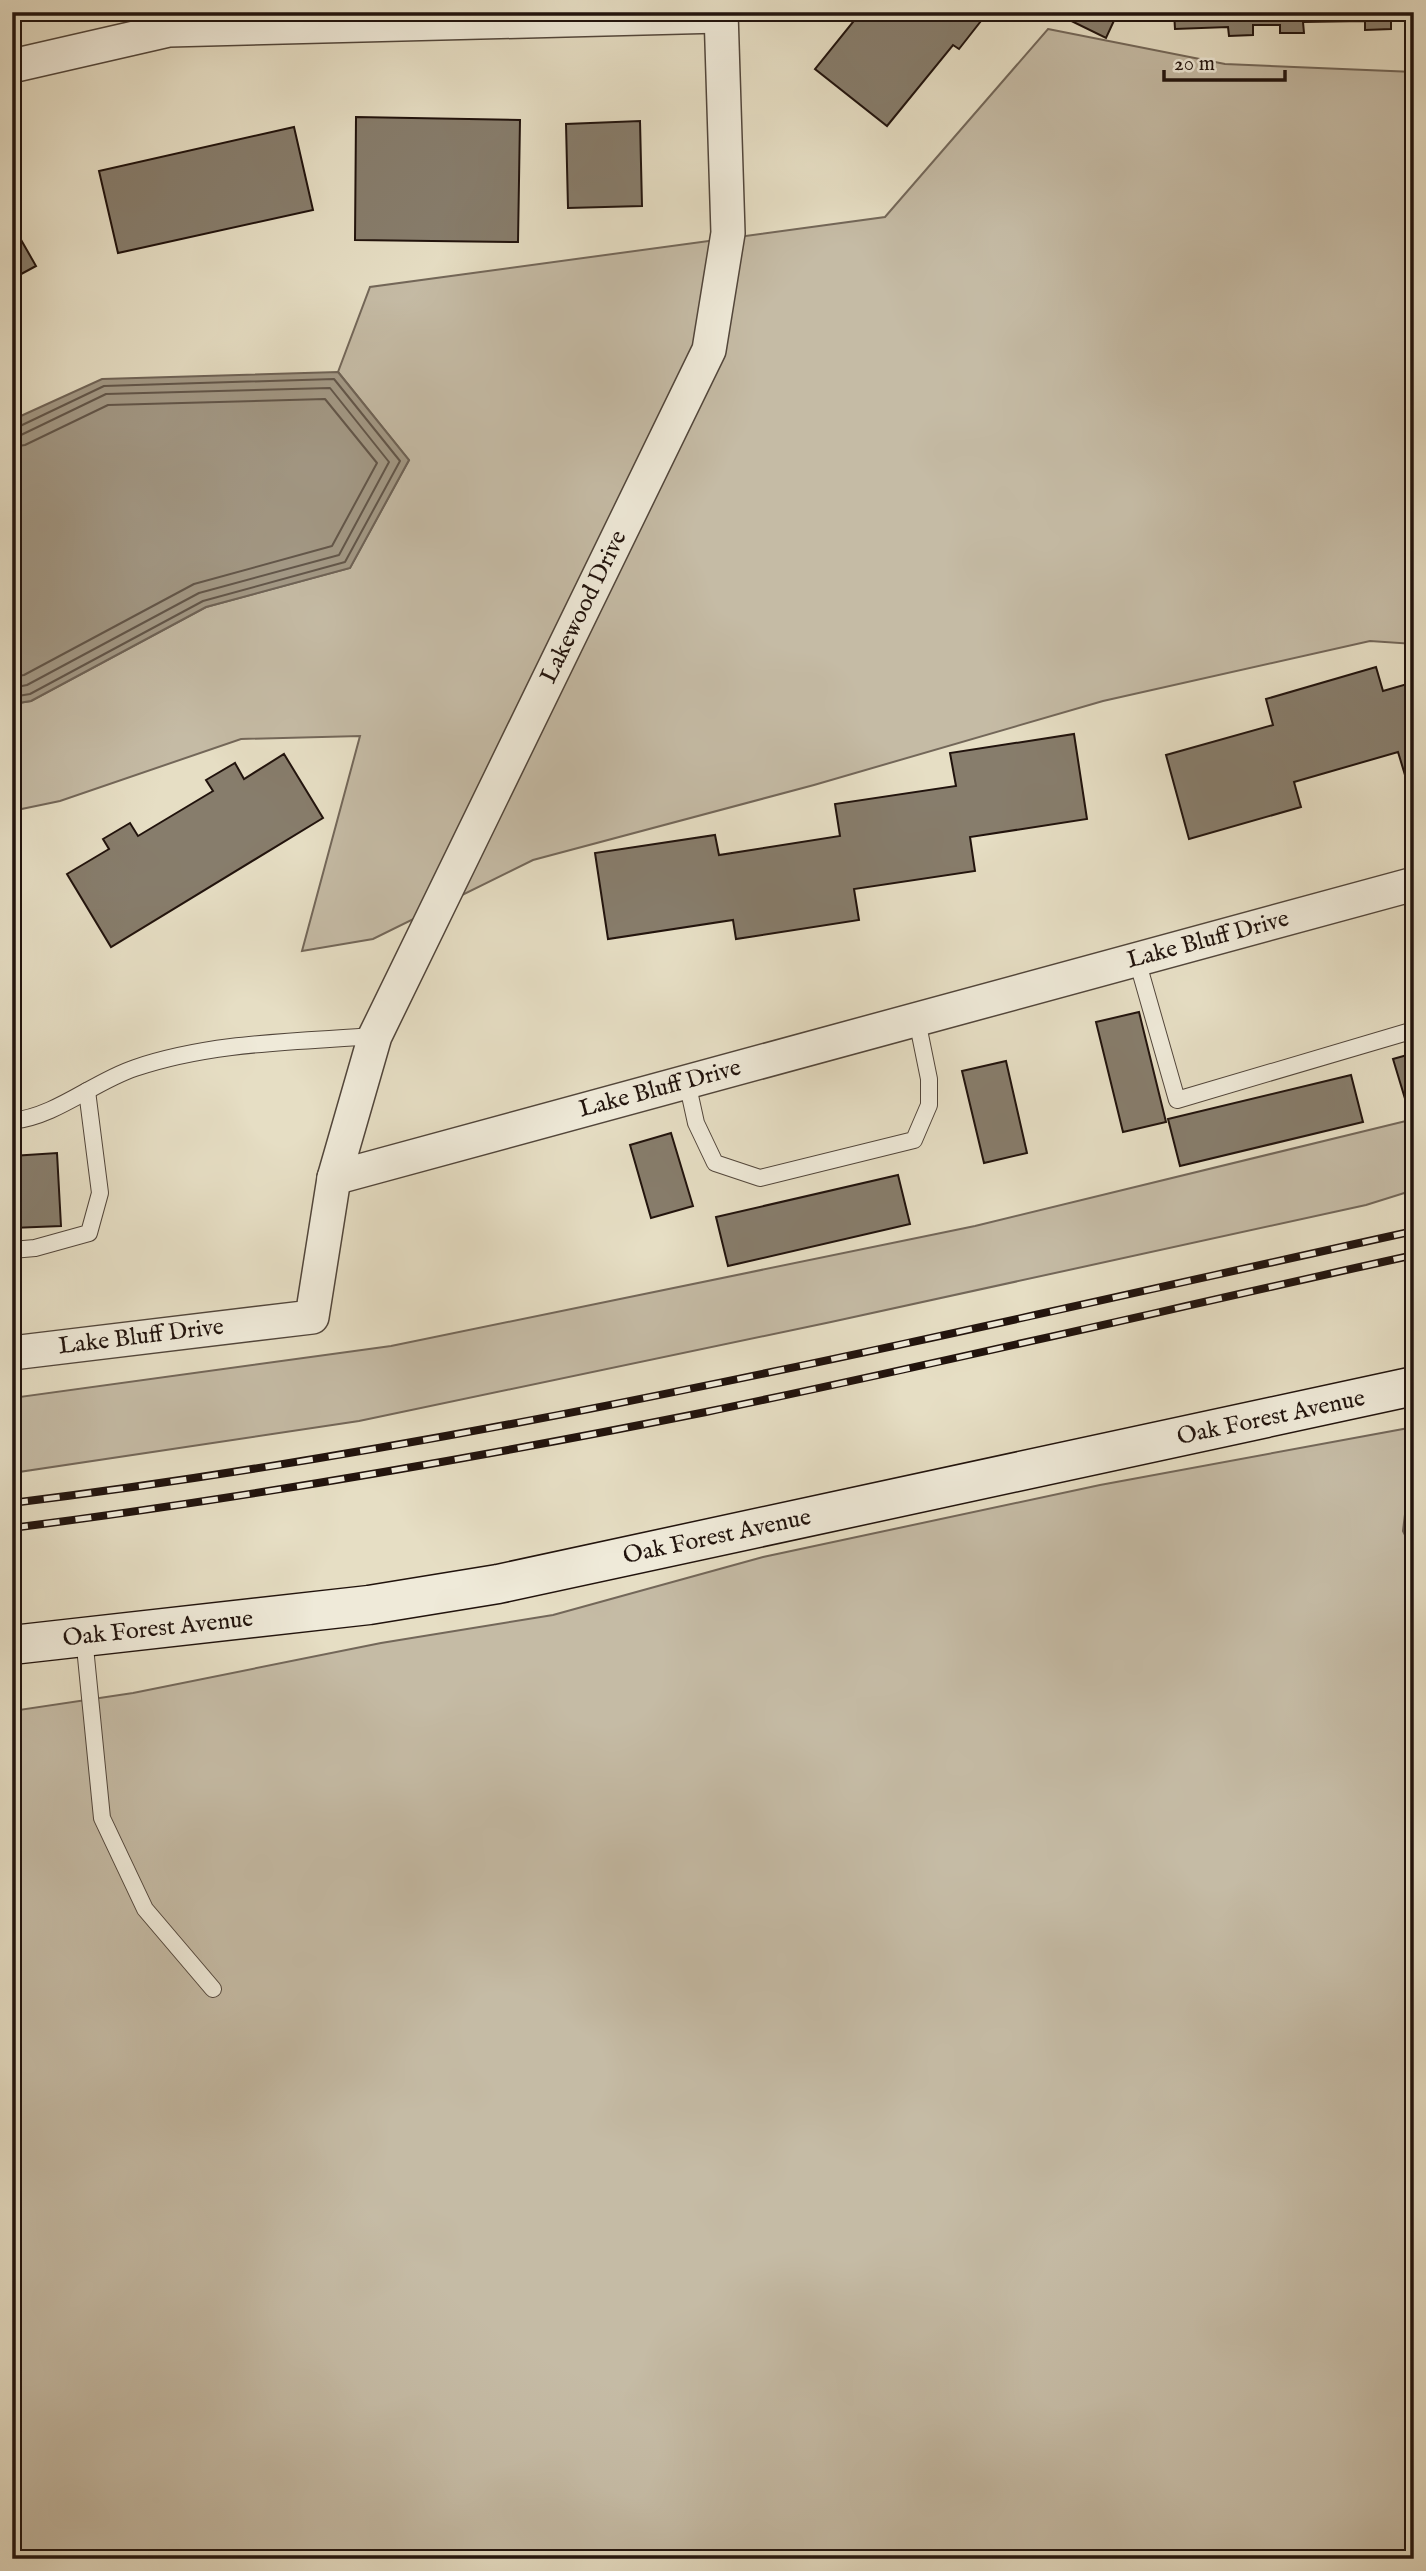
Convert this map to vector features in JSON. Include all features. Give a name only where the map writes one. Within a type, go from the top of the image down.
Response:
[{"type":"street","points":[[12,66],[170,21],[720,14]]},
{"type":"street","name":"Lakewood Drive","points":[[334,1178],[374,1036],[709,350],[728,233],[720,14]]},
{"type":"street","name":"Lake Bluff Drive","points":[[12,1353],[312,1317],[334,1178],[1414,884]]},
{"type":"street","name":"Oak Forest Avenue","points":[[12,1645],[369,1605],[498,1584],[1414,1386]]},
{"type":"lane","points":[[1136,960],[1177,1100],[1414,1030]]},
{"type":"lane","points":[[687,1082],[696,1122],[715,1163],[760,1178],[914,1140],[929,1105],[929,1079],[917,1020]]},
{"type":"lane","points":[[12,1121],[32,1119],[134,1068],[212,1048],[374,1036]]},
{"type":"lane","points":[[12,1250],[35,1248],[89,1233],[100,1193],[87,1091]]},
{"type":"lane","points":[[84,1637],[102,1818],[145,1909],[213,1989]]},
{"type":"shaded area","points":[[1048,29],[1225,64],[1414,72],[1414,644],[1370,641],[1103,701],[814,785],[533,860],[373,939],[302,951],[360,736],[241,739],[60,801],[12,811],[12,704],[31,701],[206,607],[350,568],[409,460],[338,372],[370,287],[885,217]]},
{"type":"shaded area","points":[[1414,1119],[1414,1190],[1366,1205],[831,1322],[359,1421],[12,1473],[12,1398],[391,1346],[975,1226]]},
{"type":"shaded area","points":[[1414,1427],[1414,2559],[12,2559],[12,1711],[133,1693],[381,1643],[553,1615],[763,1557],[1100,1485]]},
{"type":"water","points":[[338,372],[409,460],[350,568],[206,607],[31,701],[12,704],[12,420],[102,379]]},
{"type":"water","points":[[1414,1474],[1414,1553],[1403,1531],[1409,1481]]},
{"type":"building","points":[[861,12],[988,12],[959,49],[953,45],[887,126],[815,69]]},
{"type":"building","points":[[1053,12],[1118,12],[1106,38]]},
{"type":"building","points":[[1174,12],[1414,12],[1414,19],[1391,20],[1391,29],[1365,30],[1365,21],[1303,22],[1304,33],[1280,33],[1280,25],[1253,25],[1253,35],[1229,36],[1228,27],[1175,29]]},
{"type":"building","points":[[356,117],[520,120],[518,242],[355,240]]},
{"type":"building","points":[[640,121],[642,206],[568,208],[566,124]]},
{"type":"building","points":[[294,127],[313,210],[118,253],[99,171]]},
{"type":"building","points":[[12,224],[36,266],[12,279]]},
{"type":"building","points":[[1376,667],[1383,691],[1414,682],[1414,773],[1405,775],[1398,752],[1294,782],[1301,807],[1189,839],[1166,755],[1273,725],[1266,699]]},
{"type":"building","points":[[1074,734],[1087,819],[970,837],[975,871],[854,889],[859,920],[736,939],[733,920],[608,939],[595,853],[715,835],[719,855],[840,836],[835,804],[956,786],[950,753]]},
{"type":"building","points":[[284,754],[323,818],[111,947],[67,874],[109,849],[103,839],[130,823],[138,836],[213,791],[206,780],[235,763],[244,779]]},
{"type":"building","points":[[12,904],[20,904],[21,987],[12,987]]},
{"type":"building","points":[[1139,1012],[1166,1122],[1123,1132],[1096,1022]]},
{"type":"building","points":[[1414,1053],[1414,1099],[1406,1102],[1393,1059]]},
{"type":"building","points":[[1006,1061],[1027,1153],[984,1163],[962,1071]]},
{"type":"building","points":[[1351,1075],[1363,1122],[1180,1166],[1168,1119]]},
{"type":"building","points":[[671,1133],[693,1206],[651,1218],[630,1145]]},
{"type":"building","points":[[57,1153],[61,1226],[12,1228],[12,1156]]},
{"type":"building","points":[[898,1175],[910,1224],[728,1266],[716,1217]]},
{"type":"railway","points":[[12,1503],[189,1479],[541,1418],[891,1347],[1414,1231]]},
{"type":"railway","points":[[12,1528],[273,1490],[620,1429],[883,1374],[1414,1255]]}]
